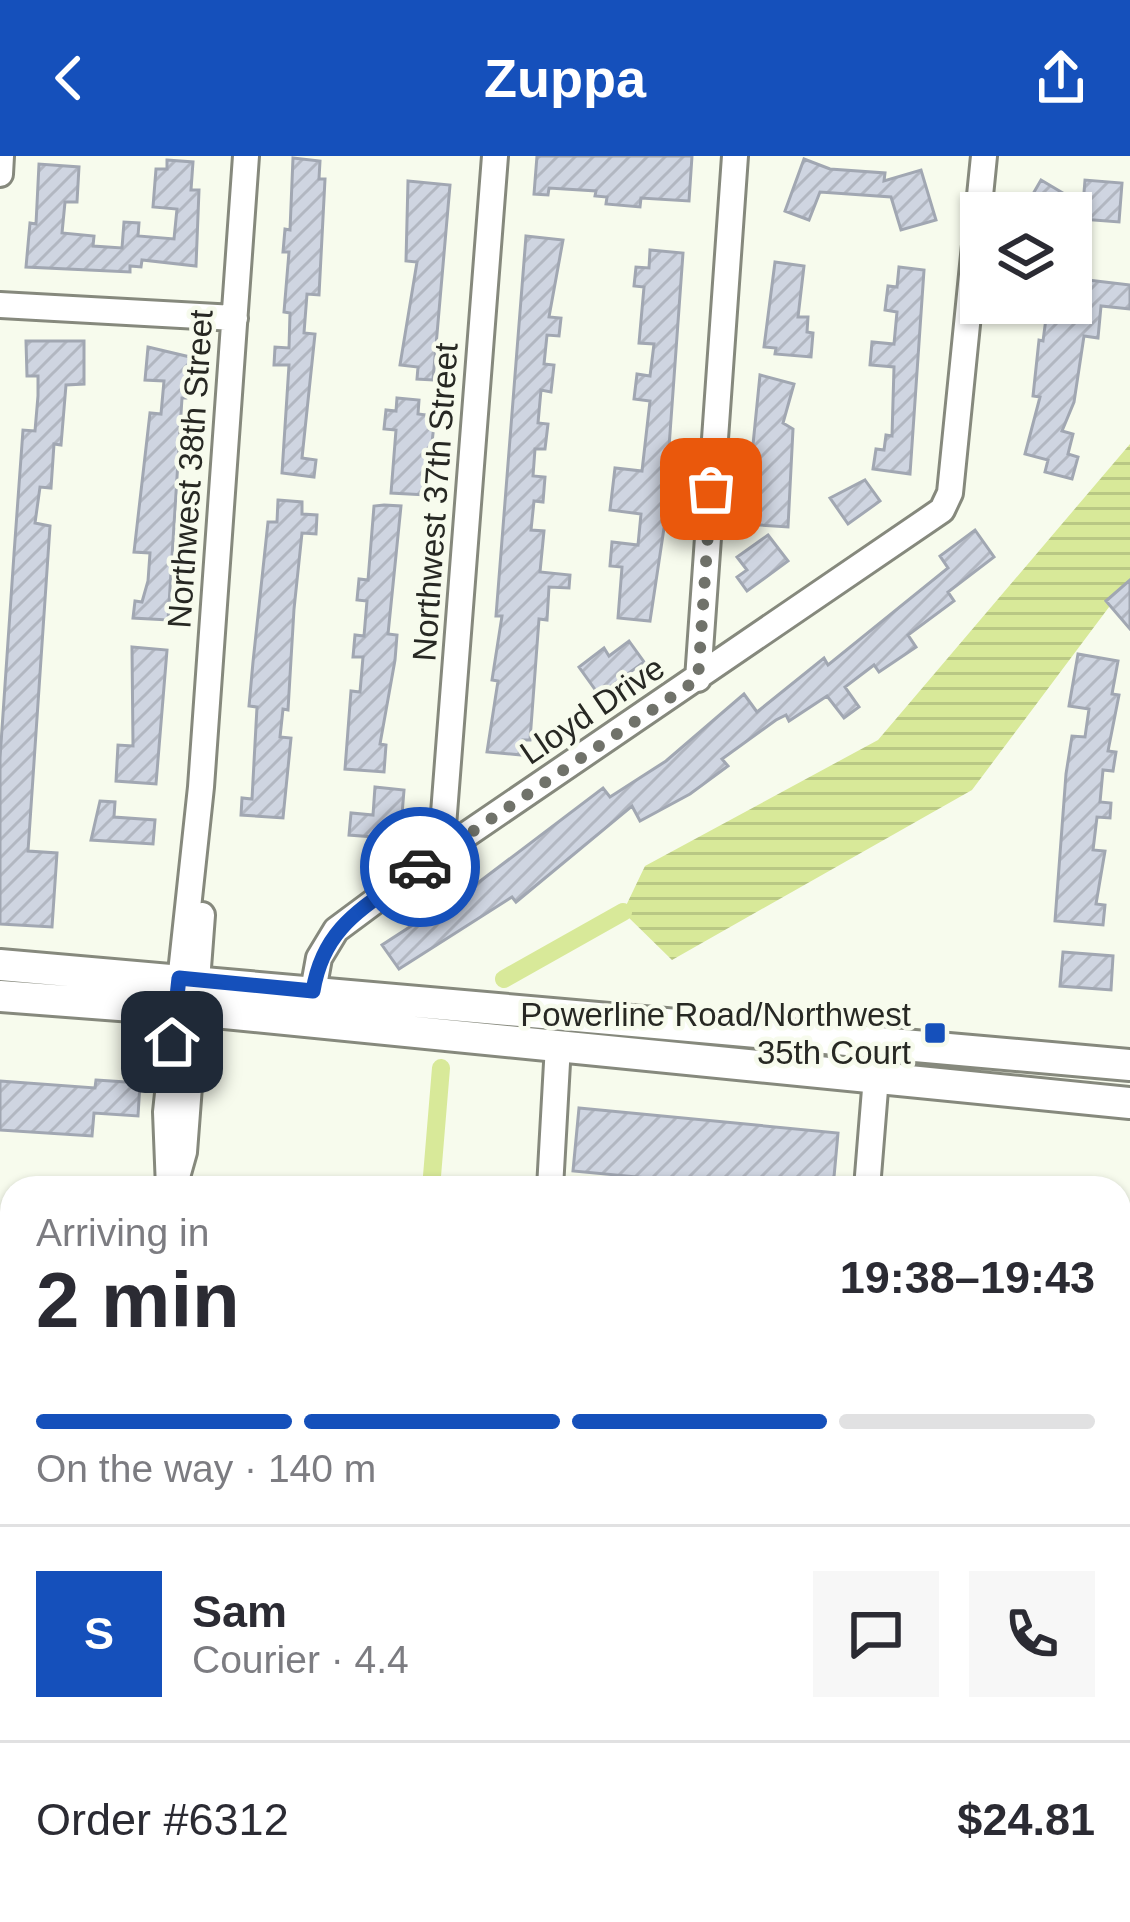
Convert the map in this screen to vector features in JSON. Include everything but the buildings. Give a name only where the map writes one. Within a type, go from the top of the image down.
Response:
[{"type":"main road","points":[[0,965],[558,1045],[1130,1103]]},
{"type":"main road","points":[[0,996],[313,991],[1130,1065]]},
{"type":"street","points":[[0,174],[2,156]]},
{"type":"street","name":"Northwest 38th Street","points":[[171,1176],[165,1124],[206,851],[201,787],[246,156]]},
{"type":"street","name":"Northwest 37th Street","points":[[441,852],[495,156]]},
{"type":"street","points":[[698,679],[735,156]]},
{"type":"street","name":"Lloyd Drive","points":[[313,991],[319,958],[336,930],[441,852],[942,510],[950,493],[984,156]]},
{"type":"street","points":[[0,305],[235,318]]},
{"type":"street","points":[[868,1176],[879,1040]]},
{"type":"street","points":[[551,1176],[558,1045]]},
{"type":"shaded area","points":[[1130,444],[1130,579],[972,790],[672,960],[623,912],[645,866],[878,740]]},
{"type":"waterway","points":[[504,979],[623,912]]},
{"type":"waterway","points":[[432,1176],[441,1068]]},
{"type":"way so far","points":[[420,867],[698,679],[711,489]]},
{"type":"place","name":"Powerline Road/Northwest 35th Court","points":[[935,1033]]},
{"type":"route","points":[[172,1042],[179,978],[313,991],[319,958],[336,930],[420,867]]}]
